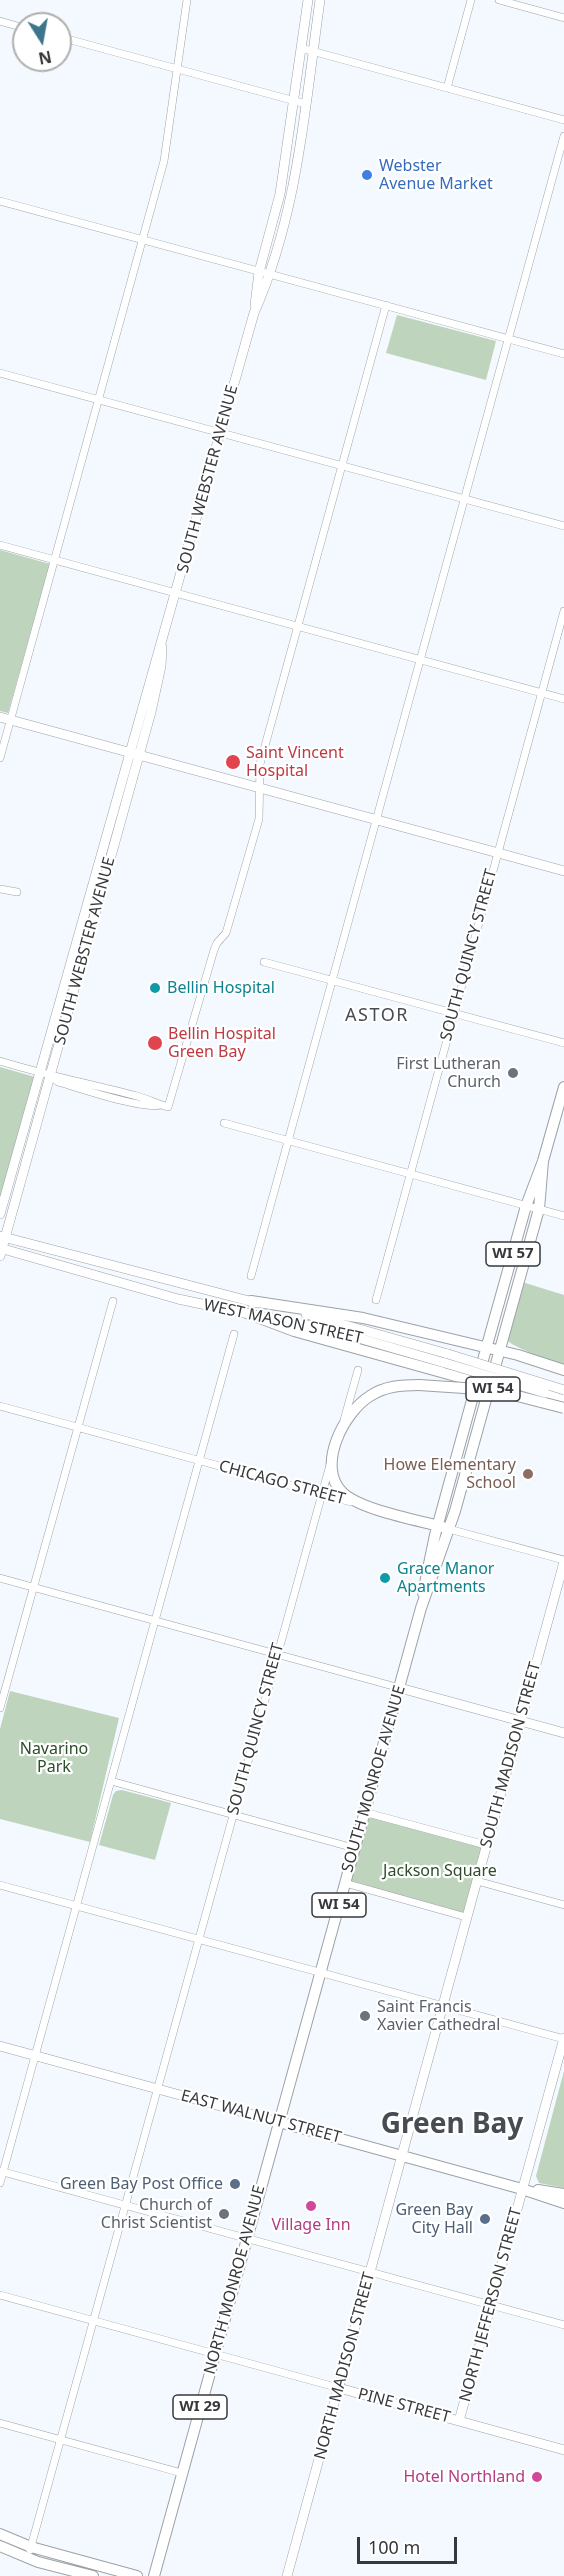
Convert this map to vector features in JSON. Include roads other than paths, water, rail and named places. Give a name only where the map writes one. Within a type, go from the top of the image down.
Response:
[{"type":"main road","name":"SOUTH WEBSTER AVENUE","points":[[254,313],[259,272],[278,204],[295,102],[308,0]]},
{"type":"main road","name":"SOUTH WEBSTER AVENUE","points":[[0,1214],[150,674],[162,644],[254,313],[271,275],[290,208],[320,0]]},
{"type":"main road","name":"SOUTH WEBSTER AVENUE","points":[[1,1251],[3,1236],[51,1076],[139,755],[161,666],[162,644]]},
{"type":"main road","points":[[0,717],[564,871]]},
{"type":"main road","name":"SOUTH MONROE AVENUE","points":[[421,1608],[427,1569],[486,1349],[526,1206],[543,1161],[564,1087]]},
{"type":"main road","name":"SOUTH MONROE AVENUE","points":[[279,2122],[421,1608],[449,1529],[539,1209],[543,1161]]},
{"type":"main road","name":"WEST MASON STREET","points":[[3,1236],[251,1301],[334,1320],[564,1400]]},
{"type":"main road","name":"WEST MASON STREET","points":[[1,1251],[178,1299],[334,1331],[564,1390]]},
{"type":"main road","points":[[251,1301],[339,1313],[498,1351]]},
{"type":"main road","points":[[249,1314],[294,1331],[489,1385]]},
{"type":"main road","name":"WI 54","points":[[498,1351],[542,1361],[564,1370]]},
{"type":"main road","points":[[405,1363],[436,1374],[449,1382],[467,1400],[470,1411]]},
{"type":"main road","name":"WI 54","points":[[340,1434],[354,1410],[370,1396],[390,1387],[419,1385],[494,1390],[564,1408]]},
{"type":"main road","name":"SOUTH QUINCY STREET","points":[[332,1459],[340,1434]]},
{"type":"main road","points":[[332,1459],[338,1486],[358,1504]]},
{"type":"main road","name":"CHICAGO STREET","points":[[358,1504],[449,1529]]},
{"type":"main road","name":"SOUTH MADISON STREET","points":[[400,2155],[520,1721],[559,1597],[564,1561]]},
{"type":"main road","points":[[400,1688],[564,1733]]},
{"type":"main road","name":"NORTH JEFFERSON STREET","points":[[459,2421],[564,2039]]},
{"type":"main road","name":"EAST WALNUT STREET","points":[[0,2046],[400,2155],[564,2203]]},
{"type":"main road","name":"NORTH MONROE AVENUE","points":[[154,2576],[279,2122]]},
{"type":"main road","name":"NORTH MADISON STREET","points":[[287,2576],[400,2155]]},
{"type":"main road","name":"EAST WALNUT STREET","points":[[522,2189],[564,2194]]},
{"type":"main road","name":"PINE STREET","points":[[339,2388],[564,2450]]},
{"type":"main road","points":[[0,2534],[31,2547],[137,2576]]},
{"type":"main road","points":[[0,2546],[28,2559],[93,2576]]},
{"type":"street","points":[[0,758],[164,161],[179,70],[187,0]]},
{"type":"street","points":[[447,88],[471,0]]},
{"type":"street","points":[[499,0],[564,18]]},
{"type":"street","points":[[72,40],[306,104]]},
{"type":"street","points":[[301,48],[564,120]]},
{"type":"street","points":[[251,1276],[564,136]]},
{"type":"street","points":[[0,201],[564,354]]},
{"type":"street","points":[[0,1062],[156,1101],[164,1106],[214,950],[226,933],[259,819],[260,764],[386,305]]},
{"type":"street","points":[[0,373],[564,526]]},
{"type":"street","points":[[0,545],[564,699]]},
{"type":"street","name":"SOUTH QUINCY STREET","points":[[376,1300],[564,611]]},
{"type":"street","points":[[0,889],[17,892]]},
{"type":"street","points":[[264,962],[564,1043]]},
{"type":"street","points":[[224,1123],[564,1216]]},
{"type":"street","points":[[0,1708],[113,1301]]},
{"type":"street","points":[[0,2183],[234,1334]]},
{"type":"street","name":"SOUTH QUINCY STREET","points":[[340,1434],[358,1370]]},
{"type":"street","name":"CHICAGO STREET","points":[[0,1406],[358,1504]]},
{"type":"street","name":"SOUTH QUINCY STREET","points":[[28,2559],[232,1814],[332,1459]]},
{"type":"street","name":"CHICAGO STREET","points":[[449,1529],[564,1561]]},
{"type":"street","points":[[0,1578],[400,1688]]},
{"type":"street","points":[[111,1781],[354,1848]]},
{"type":"street","points":[[364,1812],[486,1845]]},
{"type":"street","points":[[477,1881],[564,1905]]},
{"type":"street","points":[[345,1883],[466,1917]]},
{"type":"street","points":[[0,1885],[564,2039]]},
{"type":"street","points":[[2,2171],[564,2325]]},
{"type":"street","name":"PINE STREET","points":[[0,2295],[339,2388]]},
{"type":"street","points":[[0,2424],[182,2473]]},
{"type":"place","name":"Webster Avenue Market","points":[[367,175]]},
{"type":"place","name":"Saint Vincent Hospital","points":[[233,762]]},
{"type":"place","name":"Bellin Hospital","points":[[155,988]]},
{"type":"place","name":"Bellin Hospital Green Bay","points":[[155,1043]]},
{"type":"place","name":"First Lutheran Church","points":[[513,1073]]},
{"type":"place","name":"Howe Elementary School","points":[[528,1474]]},
{"type":"place","name":"Grace Manor Apartments","points":[[385,1578]]},
{"type":"place","name":"Saint Francis Xavier Cathedral","points":[[365,2016]]},
{"type":"place","name":"Green Bay Post Office","points":[[235,2184]]},
{"type":"place","name":"Village Inn","points":[[311,2206]]},
{"type":"place","name":"Church of Christ Scientist","points":[[224,2214]]},
{"type":"place","name":"Green Bay City Hall","points":[[485,2219]]},
{"type":"place","name":"Hotel Northland","points":[[537,2477]]},
{"type":"district","name":"ASTOR","points":[[377,1016]]},
{"type":"district","name":"Green Bay","points":[[452,2125]]},
{"type":"park label","name":"Navarino Park","points":[[54,1758]]},
{"type":"park label","name":"Jackson Square","points":[[440,1871]]}]
